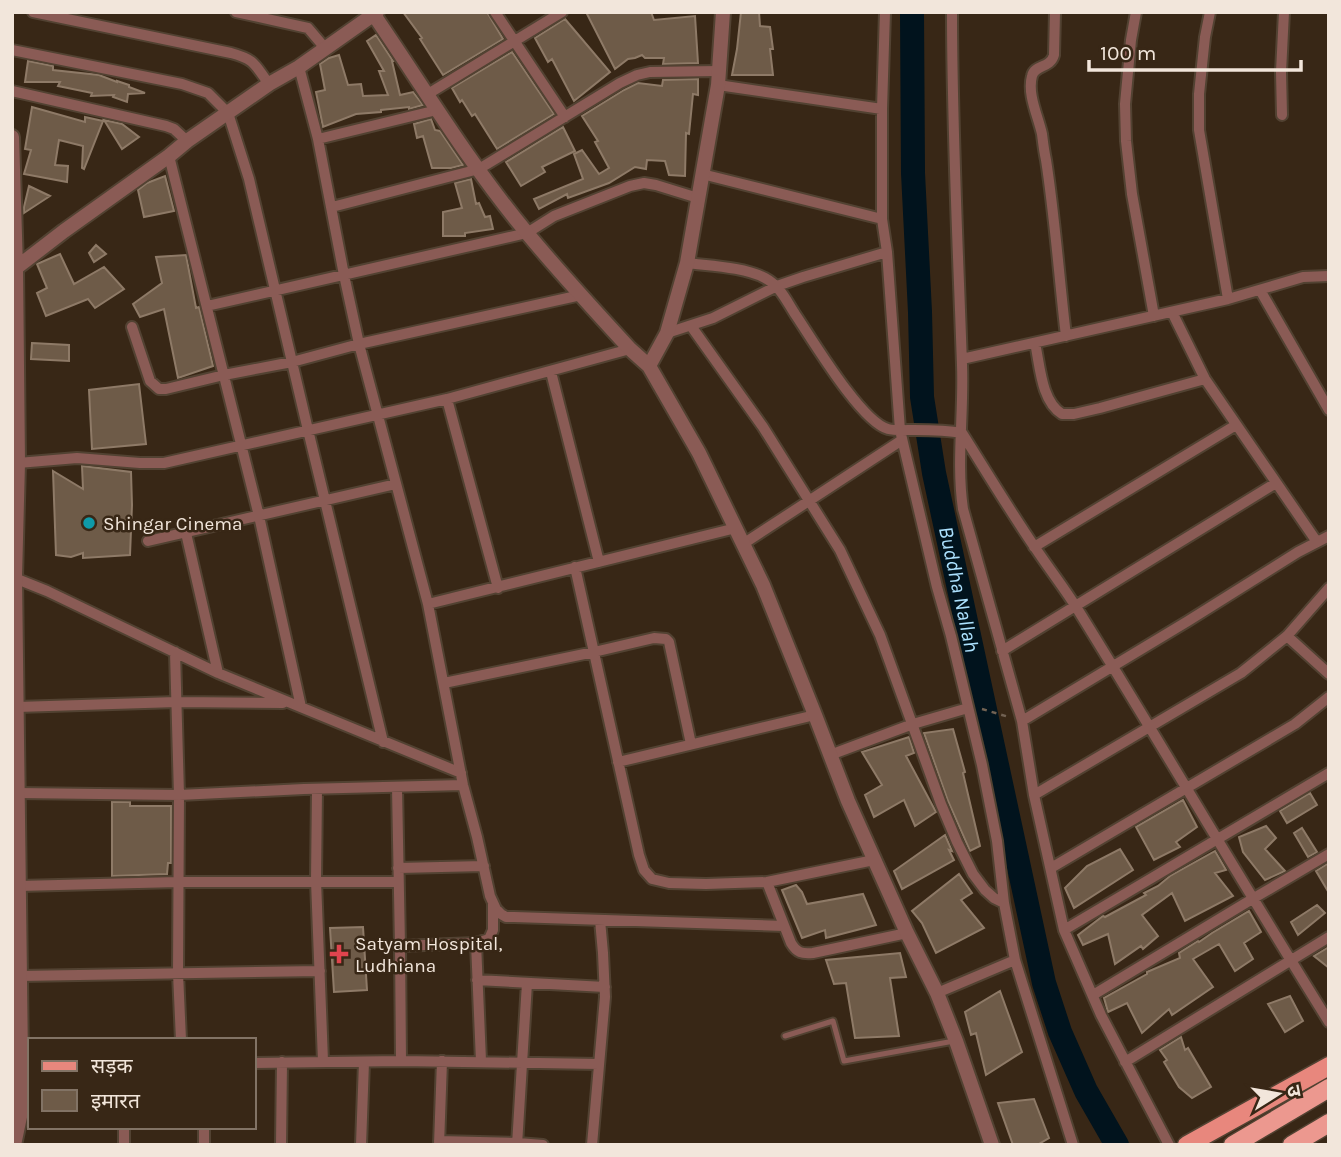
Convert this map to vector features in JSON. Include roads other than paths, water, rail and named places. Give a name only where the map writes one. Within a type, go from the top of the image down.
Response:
[{"type":"highway","points":[[1239,1141],[1329,1088]]},
{"type":"highway","points":[[1292,1145],[1329,1123]]},
{"type":"main road","points":[[1187,1145],[1329,1066]]},
{"type":"street","points":[[33,12],[231,53],[248,58],[266,80]]},
{"type":"street","points":[[236,12],[308,28],[321,44]]},
{"type":"street","points":[[495,12],[565,117]]},
{"type":"street","points":[[428,94],[562,12]]},
{"type":"street","points":[[649,366],[667,333],[687,263],[718,78],[723,12]]},
{"type":"street","points":[[885,12],[882,219],[903,433],[937,587],[973,708],[1015,960],[1073,1145]]},
{"type":"street","points":[[952,12],[962,359],[959,484],[963,509],[1022,721],[1034,795],[1064,930],[1104,1022],[1169,1145]]},
{"type":"street","points":[[1055,12],[1052,61],[1032,74],[1031,86],[1049,181],[1066,336]]},
{"type":"street","points":[[1136,12],[1125,104],[1126,141],[1134,208],[1154,316]]},
{"type":"street","points":[[1210,12],[1199,94],[1199,130],[1228,299]]},
{"type":"street","points":[[1282,115],[1284,12]]},
{"type":"street","points":[[14,268],[169,156],[181,135],[226,110],[266,80],[299,67],[321,44],[375,13],[437,110],[527,233],[630,349],[649,366],[699,453],[762,585],[848,801],[937,993],[992,1145]]},
{"type":"street","points":[[12,50],[200,89],[214,97],[226,110],[249,179],[383,742]]},
{"type":"street","points":[[299,67],[318,139],[359,344],[428,604],[462,779],[493,904],[492,935],[486,941],[400,946]]},
{"type":"street","points":[[331,207],[479,169],[620,83],[650,72],[718,78],[882,109]]},
{"type":"street","points":[[12,91],[154,123],[181,135]]},
{"type":"street","points":[[318,139],[437,110]]},
{"type":"street","points":[[12,137],[18,463],[14,577],[17,896],[25,1061],[21,1112],[14,1145]]},
{"type":"street","points":[[169,156],[259,516],[296,705]]},
{"type":"street","points":[[702,174],[882,219]]},
{"type":"street","points":[[207,306],[527,233],[554,216],[630,186],[644,183],[656,185],[698,198]]},
{"type":"street","points":[[667,333],[722,314],[803,276],[887,252]]},
{"type":"street","points":[[687,263],[752,273],[778,286],[868,417],[888,429],[903,433],[944,430],[962,432]]},
{"type":"street","points":[[962,359],[1228,299],[1303,277],[1329,276]]},
{"type":"street","points":[[1260,290],[1329,410]]},
{"type":"street","points":[[132,327],[150,381],[159,389],[166,389],[581,295]]},
{"type":"street","points":[[1172,312],[1205,379],[1317,542]]},
{"type":"street","points":[[691,326],[762,427],[840,550],[880,635],[940,804],[957,842],[985,890],[1004,903]]},
{"type":"street","points":[[1035,342],[1044,386],[1051,404],[1062,414],[1100,408],[1205,379]]},
{"type":"street","points":[[18,463],[77,458],[164,463],[447,399],[630,349]]},
{"type":"street","points":[[551,372],[599,562]]},
{"type":"street","points":[[447,399],[498,588]]},
{"type":"street","points":[[1034,547],[1236,425]]},
{"type":"street","points":[[962,432],[1034,547],[1076,606],[1329,1023]]},
{"type":"street","points":[[743,544],[809,501],[903,433]]},
{"type":"street","points":[[1002,651],[1276,483]]},
{"type":"street","points":[[148,541],[396,484]]},
{"type":"street","points":[[428,604],[736,528]]},
{"type":"street","points":[[186,533],[218,673]]},
{"type":"street","points":[[1022,721],[1298,552],[1329,536]]},
{"type":"street","points":[[575,568],[639,855],[644,870],[652,878],[669,883],[767,883],[874,860]]},
{"type":"street","points":[[14,577],[47,590],[218,673],[383,742],[462,779]]},
{"type":"street","points":[[1034,795],[1241,673],[1287,636],[1329,588]]},
{"type":"street","points":[[1287,636],[1329,674]]},
{"type":"street","points":[[444,683],[654,638],[666,639],[669,642],[691,744]]},
{"type":"street","points":[[176,652],[181,1038]]},
{"type":"street","points":[[1051,867],[1295,723],[1329,697]]},
{"type":"street","points":[[16,707],[177,702],[296,705]]},
{"type":"street","points":[[830,755],[913,724],[973,708]]},
{"type":"street","points":[[618,762],[815,715]]},
{"type":"street","points":[[1064,930],[1329,773]]},
{"type":"street","points":[[18,793],[179,795],[397,787],[462,779]]},
{"type":"street","points":[[397,787],[401,1060]]},
{"type":"street","points":[[317,789],[316,881],[323,1061]]},
{"type":"street","points":[[1093,995],[1329,855]]},
{"type":"street","points":[[398,868],[484,866]]},
{"type":"street","points":[[17,896],[178,882],[398,882]]},
{"type":"street","points":[[767,883],[796,951],[807,954],[907,933]]},
{"type":"street","points":[[493,904],[506,917],[785,926]]},
{"type":"street","points":[[592,1145],[605,987],[600,919]]},
{"type":"street","points":[[1125,1062],[1329,937]]},
{"type":"street","points":[[476,943],[481,1061]]},
{"type":"street","points":[[937,993],[1015,960]]},
{"type":"street","points":[[20,976],[320,971]]},
{"type":"street","points":[[477,980],[605,987]]},
{"type":"street","points":[[518,1144],[527,983]]},
{"type":"street","points":[[256,1063],[401,1060],[599,1065]]},
{"type":"street","points":[[442,1061],[439,1143],[543,1145]]},
{"type":"street","points":[[281,1145],[282,1062]]},
{"type":"street","points":[[361,1145],[364,1062]]},
{"type":"lane","points":[[785,1036],[834,1021],[844,1060],[956,1041]]},
{"type":"waterway","name":"Buddha Nallah","points":[[912,12],[913,173],[922,397],[934,473],[1044,983],[1060,1032],[1086,1091],[1117,1145]]},
{"type":"place","name":"Shingar Cinema","points":[[89,523]]},
{"type":"place","name":"Satyam Hospital, Ludhiana","points":[[339,954]]}]
